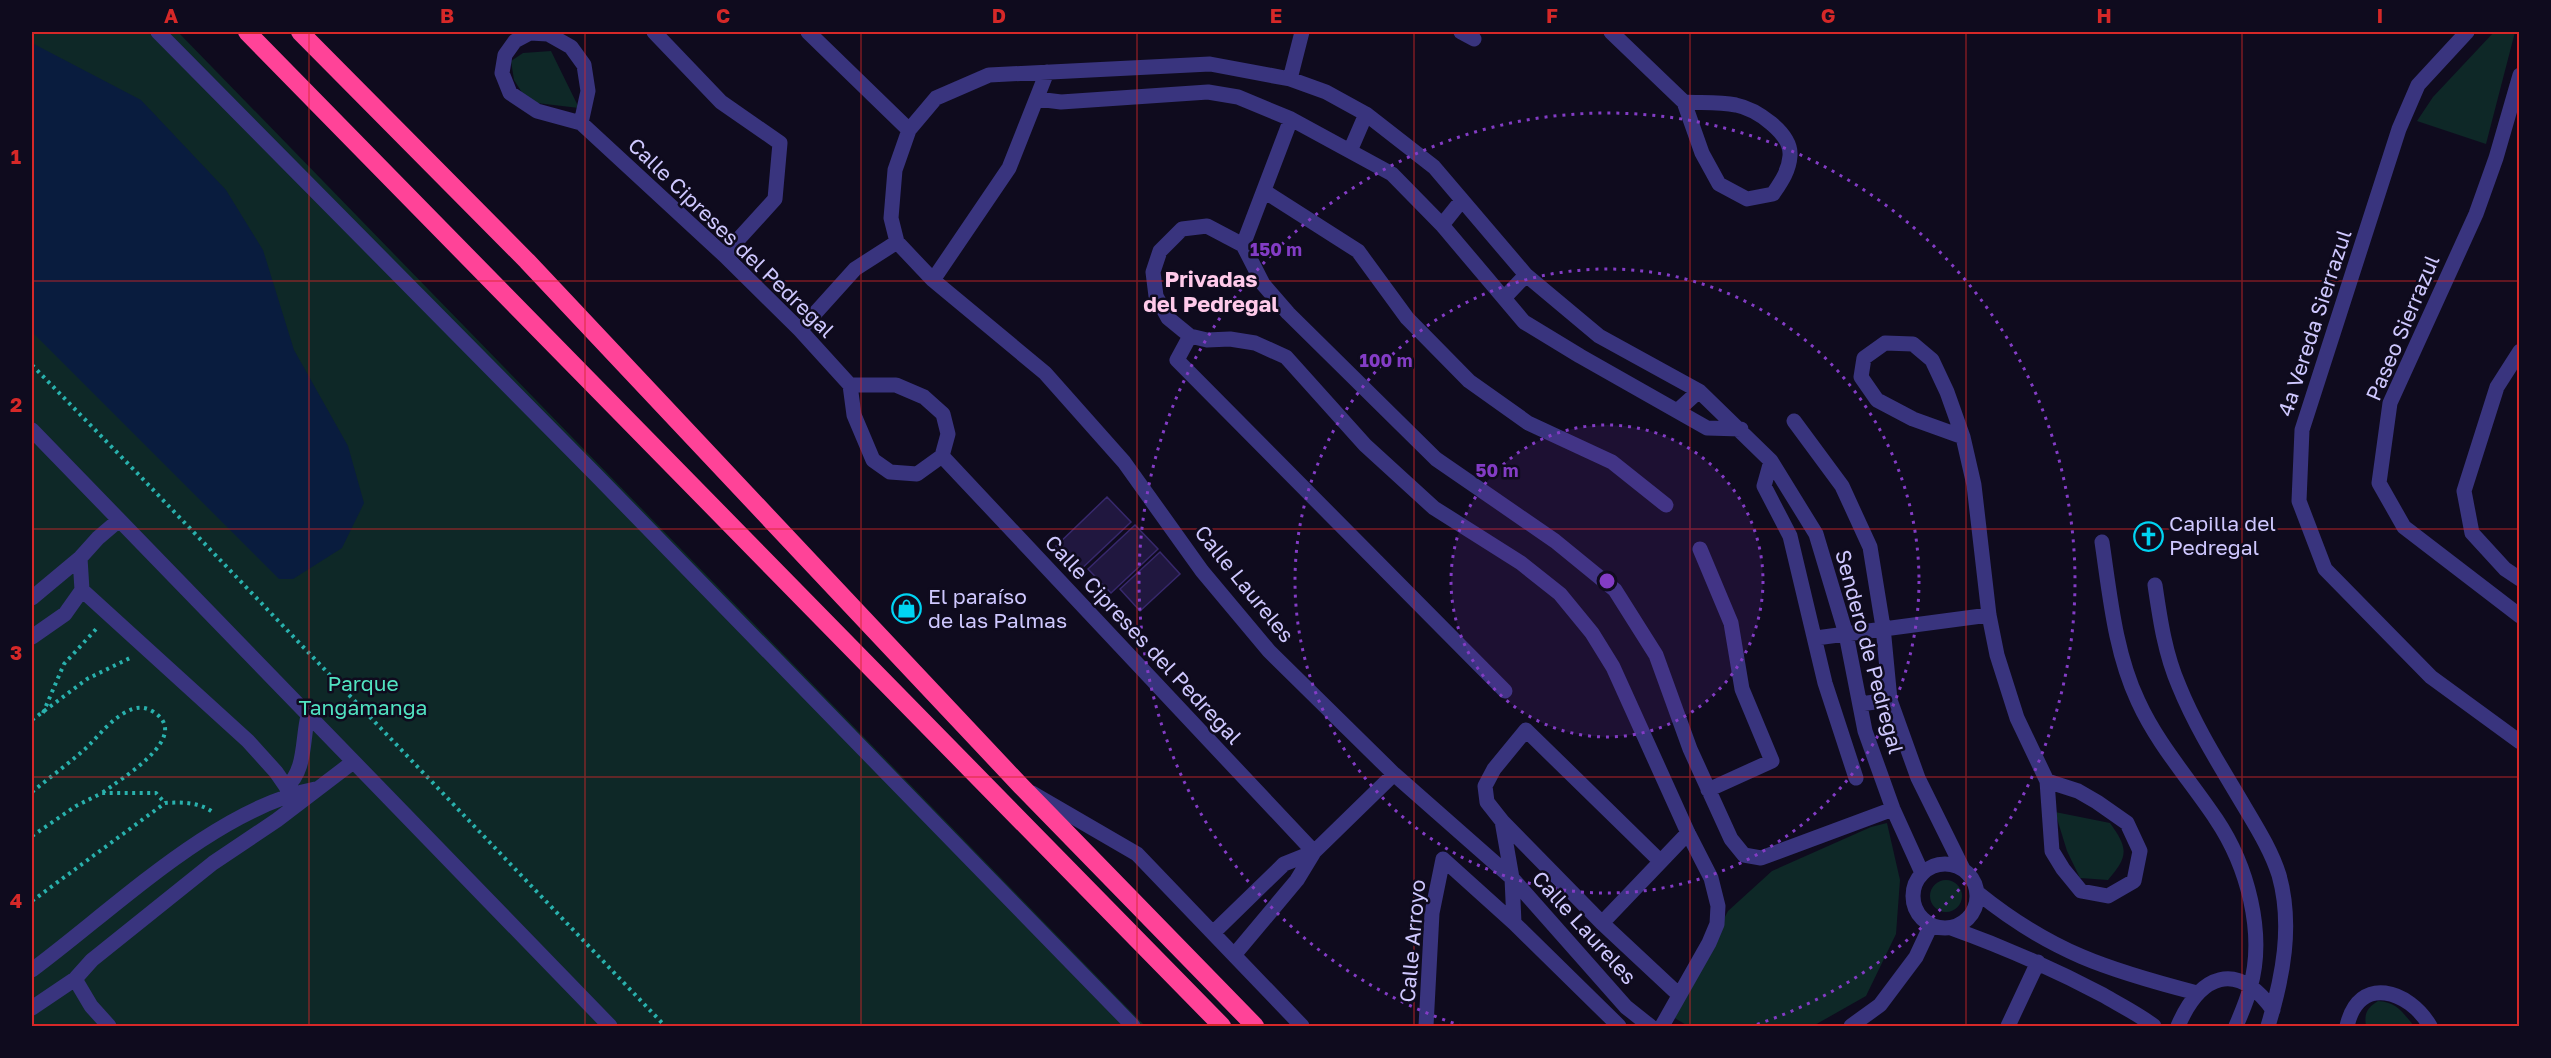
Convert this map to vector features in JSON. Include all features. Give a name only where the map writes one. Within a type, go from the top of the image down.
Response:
[{"type":"highway","points":[[247,32],[1222,1026]]},
{"type":"highway","points":[[300,32],[527,261],[1021,786],[1255,1026]]},
{"type":"street","points":[[158,32],[596,475],[1133,1026]]},
{"type":"street","points":[[654,32],[721,102],[780,143],[775,199],[724,255]]},
{"type":"street","points":[[800,330],[855,269],[897,242],[891,218],[895,170],[909,130],[808,32]]},
{"type":"street","points":[[1290,79],[1302,32]]},
{"type":"street","points":[[1611,32],[1684,102],[1702,153],[1719,183],[1747,199],[1773,194],[1785,178],[1791,154],[1782,133],[1765,118],[1737,105],[1684,102]]},
{"type":"street","name":"4a Vereda Sierrazul","points":[[2467,32],[2418,85],[2399,129],[2302,430],[2299,501],[2325,568],[2431,677],[2520,742]]},
{"type":"street","name":"Calle Cipreses del Pedregal","points":[[581,123],[588,91],[584,65],[571,47],[548,34],[531,33],[515,41],[505,55],[502,73],[510,93],[537,111],[581,123],[724,255],[800,330],[850,385]]},
{"type":"street","points":[[1208,92],[1210,64]]},
{"type":"street","name":"Sendero de Pedregal","points":[[909,130],[936,98],[988,75],[1210,64],[1290,79],[1326,92],[1366,114],[1434,166],[1526,275],[1599,336],[1699,391],[1741,429],[1771,461],[1816,534],[1846,634],[1865,731],[1893,809],[1922,873]]},
{"type":"street","points":[[933,280],[1009,168],[1047,72]]},
{"type":"street","name":"Paseo Sierrazul","points":[[2520,75],[2496,158],[2476,214],[2390,403],[2379,483],[2404,528],[2520,616]]},
{"type":"street","points":[[1037,99],[1061,102],[1208,92],[1238,97],[1291,119],[1392,174],[1442,225],[1524,322],[1707,428],[1741,429]]},
{"type":"street","points":[[1350,151],[1366,114]]},
{"type":"street","points":[[1243,245],[1291,119]]},
{"type":"street","points":[[1264,191],[1358,251],[1407,318],[1469,381],[1528,423],[1612,462],[1666,505]]},
{"type":"street","points":[[1442,225],[1462,200]]},
{"type":"street","points":[[1662,1026],[1678,994],[1709,943],[1717,924],[1718,906],[1711,878],[1613,667],[1592,633],[1560,594],[1521,563],[1434,508],[1365,445],[1286,357],[1255,343],[1207,340],[1190,336],[1168,318],[1156,296],[1153,272],[1160,251],[1182,229],[1207,226],[1243,245],[1263,284],[1288,313],[1436,459],[1555,541],[1616,590],[1656,655],[1690,749],[1708,790],[1731,839],[1744,855],[1761,858],[1893,809]]},
{"type":"street","name":"Calle Laureles","points":[[897,242],[933,280],[1045,373],[1124,462],[1202,571],[1269,651],[1394,774],[1512,878],[1626,1007],[1650,1026]]},
{"type":"street","points":[[1504,298],[1526,275]]},
{"type":"street","points":[[1190,336],[1177,360],[1505,691]]},
{"type":"street","points":[[1580,356],[1599,336]]},
{"type":"street","points":[[1963,437],[1913,419],[1877,400],[1861,377],[1864,358],[1885,343],[1913,344],[1932,360],[1947,392],[1963,437],[1974,485],[1989,615],[1997,654],[2017,718],[2047,782],[2052,851],[2062,869],[2081,891],[2108,896],[2134,881],[2140,851],[2127,823],[2078,791],[2047,782]]},
{"type":"street","points":[[2520,351],[2497,387],[2464,491],[2472,533],[2505,569],[2520,579]]},
{"type":"street","points":[[850,385],[896,385],[924,397],[943,414],[948,434],[942,456],[917,474],[890,472],[873,460],[854,415],[850,385]]},
{"type":"street","points":[[1677,411],[1699,391]]},
{"type":"street","points":[[1794,421],[1842,486],[1870,547],[1883,627],[1890,700],[1918,778],[1963,869],[1973,879],[1978,893],[1976,909],[1966,922],[1952,928]]},
{"type":"street","points":[[32,430],[610,1026]]},
{"type":"street","name":"Calle Cipreses del Pedregal","points":[[942,456],[1314,852]]},
{"type":"street","points":[[1771,461],[1764,486],[1790,536],[1825,683],[1856,778]]},
{"type":"street","points":[[32,598],[80,558],[119,520]]},
{"type":"street","points":[[1790,536],[1816,534]]},
{"type":"street","points":[[2102,542],[2117,642],[2138,701],[2168,755],[2216,819],[2236,852],[2246,880],[2254,917],[2255,949],[2251,987],[2235,1026]]},
{"type":"street","points":[[1700,549],[1731,623],[1742,689],[1772,760],[1708,790]]},
{"type":"street","points":[[32,637],[65,614],[82,590],[80,558]]},
{"type":"street","points":[[2155,585],[2163,636],[2178,684],[2197,726],[2266,843],[2278,874],[2285,916],[2286,946],[2281,980],[2268,1026]]},
{"type":"street","points":[[82,590],[248,741],[292,795]]},
{"type":"street","points":[[1816,638],[1883,627],[1989,615]]},
{"type":"street","points":[[1860,704],[1890,700]]},
{"type":"street","points":[[32,1008],[75,979],[92,960],[213,863],[292,795],[300,768],[308,716]]},
{"type":"street","points":[[1659,860],[1526,730],[1494,769],[1485,786],[1487,801],[1502,821],[1602,923],[1678,994]]},
{"type":"street","points":[[1842,736],[1865,731]]},
{"type":"street","points":[[32,970],[193,845],[229,824],[292,795],[317,789],[353,762]]},
{"type":"street","points":[[1235,954],[1297,880],[1314,852],[1394,774]]},
{"type":"street","points":[[1021,786],[1137,854],[1302,1026]]},
{"type":"street","points":[[1502,821],[1512,878],[1514,923],[1619,1026]]},
{"type":"street","points":[[1602,923],[1659,860],[1688,832]]},
{"type":"street","points":[[1213,933],[1284,864],[1314,852]]},
{"type":"street","name":"Calle Arroyo","points":[[1426,1026],[1432,913],[1443,859],[1514,923]]},
{"type":"street","points":[[1963,869],[1949,864],[1934,865],[1922,873],[1914,886],[1913,902],[1919,916],[1931,925],[1952,928],[2038,962],[2072,978],[2154,1026]]},
{"type":"street","points":[[1978,893],[2027,930],[2081,958],[2114,970],[2197,993]]},
{"type":"street","points":[[1851,1026],[1880,1005],[1916,957],[1931,925]]},
{"type":"street","points":[[2072,978],[2081,958]]},
{"type":"street","points":[[2008,1026],[2038,962]]},
{"type":"street","points":[[75,979],[91,1006],[109,1026]]},
{"type":"street","points":[[2178,1026],[2185,1010],[2197,993],[2210,982],[2224,979],[2251,987],[2265,999],[2273,1010]]},
{"type":"street","points":[[2347,1026],[2354,1008],[2362,1000],[2379,993],[2393,994],[2403,998],[2423,1014],[2430,1026]]},
{"type":"path","points":[[32,365],[664,1026]]},
{"type":"path","points":[[43,713],[64,664],[91,633],[111,618]]},
{"type":"path","points":[[32,720],[87,679],[111,665],[135,655],[149,653]]},
{"type":"path","points":[[32,792],[87,747],[107,725],[126,711],[139,707],[153,712],[162,721],[165,734],[161,745],[146,760],[102,793],[76,806],[32,836]]},
{"type":"path","points":[[102,793],[156,792],[165,803]]},
{"type":"path","points":[[32,901],[165,803],[185,802],[208,808],[229,824]]},
{"type":"green space","name":"Parque Tangamanga","points":[[32,32],[178,32],[1145,1026],[32,1026]]},
{"type":"green space","points":[[2494,32],[2515,32],[2486,144],[2417,121],[2433,97]]},
{"type":"green space","points":[[551,51],[579,108],[528,102],[514,80],[511,61],[523,53]]},
{"type":"green space","points":[[2055,812],[2110,823],[2120,839],[2124,852],[2120,864],[2108,880],[2080,878],[2067,851]]},
{"type":"green space","points":[[1887,823],[1900,880],[1896,934],[1866,996],[1813,1026],[1688,1026],[1673,1017],[1728,911],[1772,871],[1871,827]]},
{"type":"green space","points":[[1946,880],[1957,885],[1962,896],[1957,907],[1946,912],[1935,907],[1930,896],[1935,885]]},
{"type":"green space","points":[[2378,1001],[2395,1006],[2414,1026],[2366,1026],[2367,1011]]},
{"type":"water","points":[[32,43],[141,100],[226,190],[263,250],[294,350],[348,446],[364,503],[342,548],[293,579],[279,579],[32,332]]},
{"type":"building","points":[[1107,497],[1131,522],[1077,573],[1053,549]]},
{"type":"building","points":[[1135,525],[1158,549],[1111,593],[1088,569]]},
{"type":"building","points":[[1160,552],[1180,574],[1140,611],[1120,589]]},
{"type":"place","name":"Capilla del Pedregal","points":[[2148,536]]},
{"type":"place","name":"El paraíso de las Palmas","points":[[907,609]]},
{"type":"district","name":"Privadas del Pedregal","points":[[1211,292]]}]
